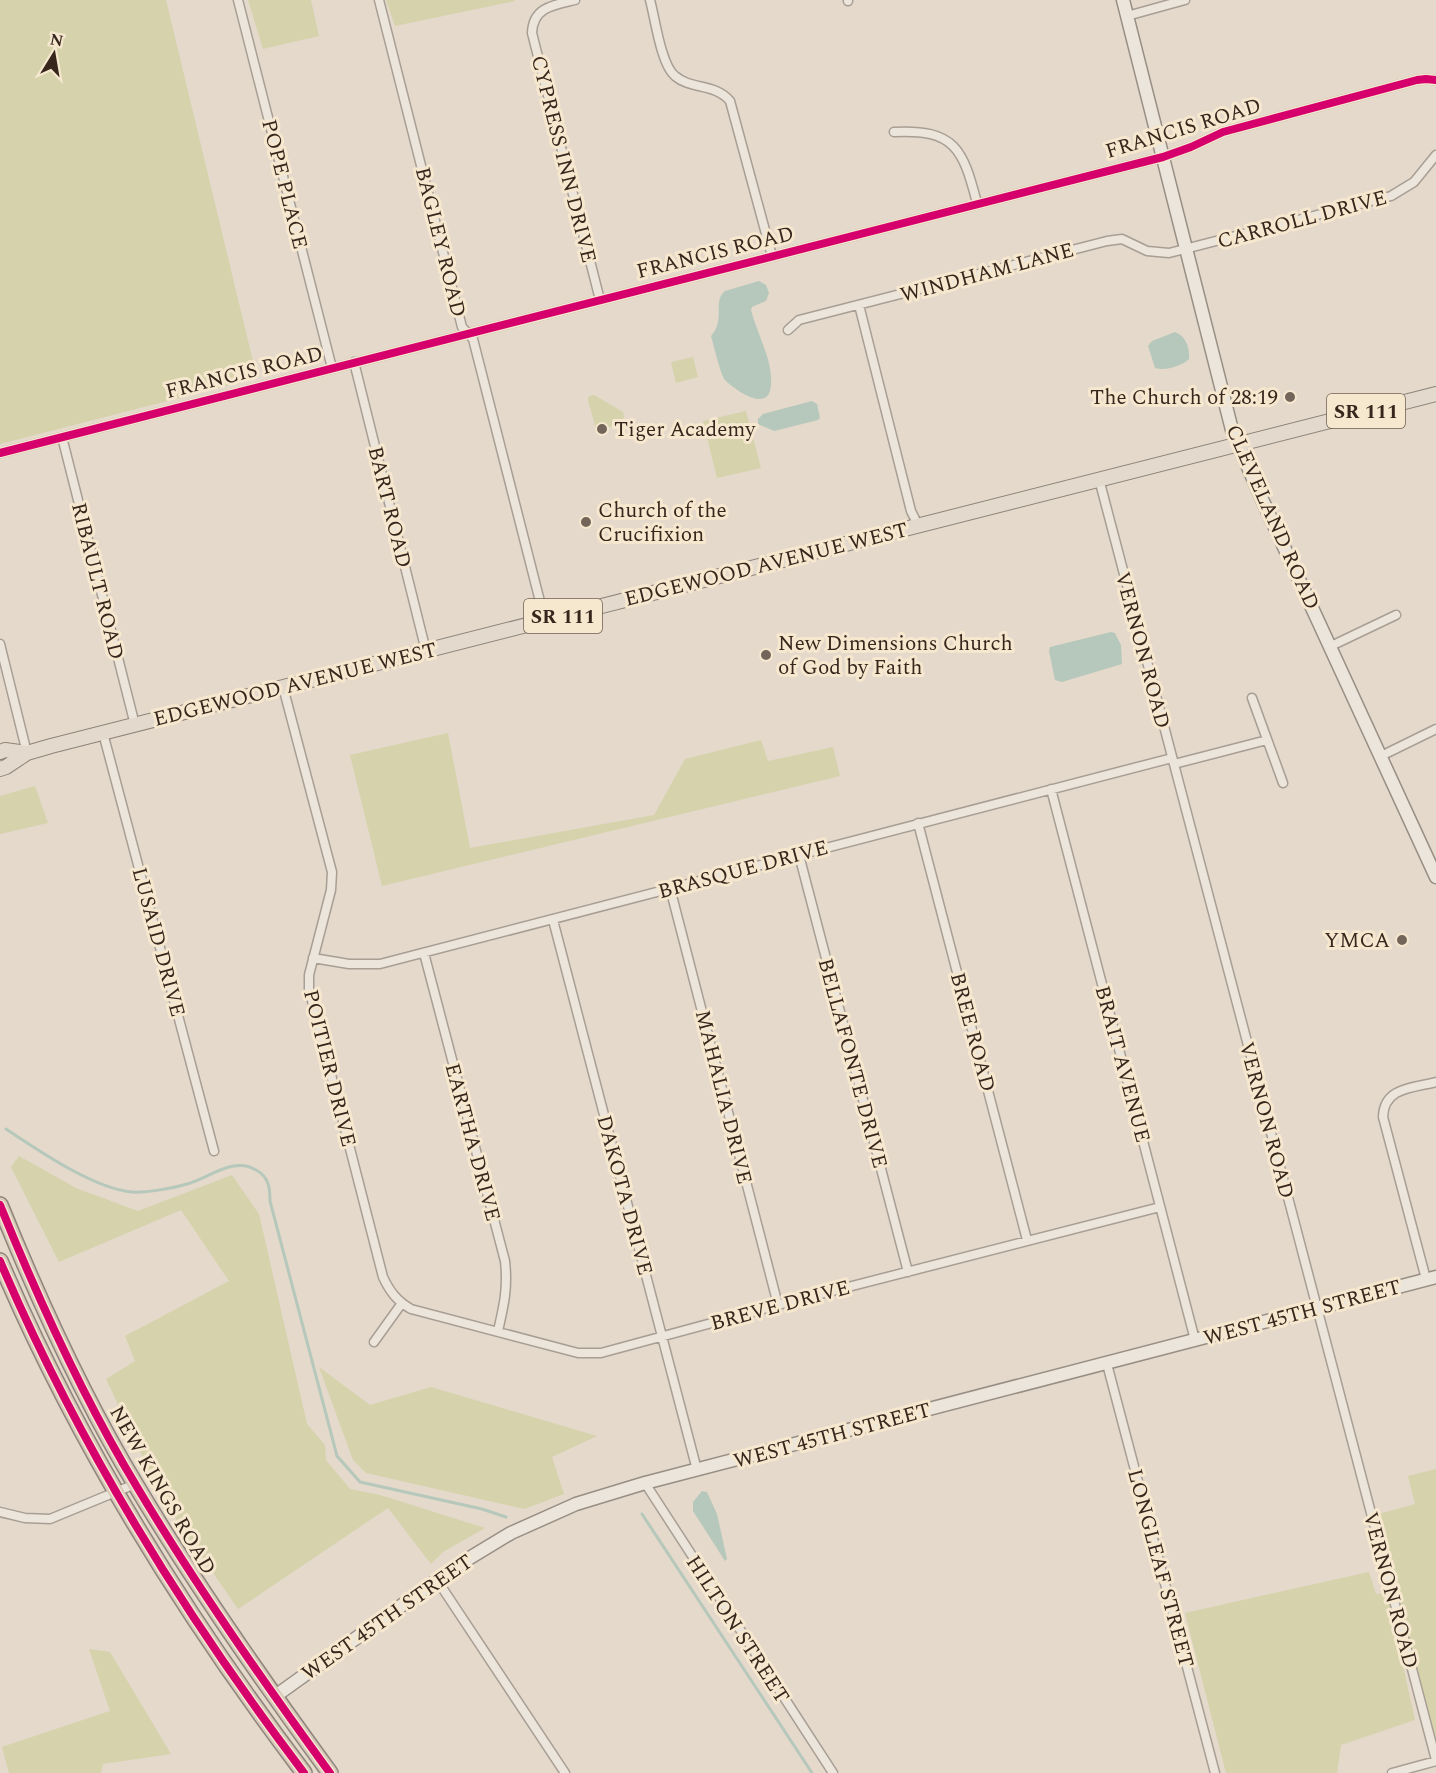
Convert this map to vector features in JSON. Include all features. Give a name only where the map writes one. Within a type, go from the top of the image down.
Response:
[{"type":"highway","name":"NEW KINGS ROAD","points":[[0,1205],[25,1266],[69,1360],[135,1484],[229,1632],[330,1773]]},
{"type":"highway","name":"NEW KINGS ROAD","points":[[3,1267],[60,1388],[116,1493],[185,1603],[304,1773]]},
{"type":"highway","points":[[238,1679],[258,1692],[274,1697],[272,1705],[277,1737]]},
{"type":"main road","name":"EDGEWOOD AVENUE WEST","points":[[0,752],[27,753],[1436,394]]},
{"type":"main road","name":"EDGEWOOD AVENUE WEST","points":[[0,769],[27,753]]},
{"type":"street","name":"POPE PLACE","points":[[238,0],[332,368]]},
{"type":"street","name":"BAGLEY ROAD","points":[[379,0],[462,327],[473,339],[545,621]]},
{"type":"street","name":"CYPRESS INN DRIVE","points":[[575,0],[554,5],[539,13],[535,18],[532,33],[600,300]]},
{"type":"street","points":[[650,0],[666,64],[670,71],[682,81],[717,90],[730,101],[772,256]]},
{"type":"street","name":"CLEVELAND ROAD","points":[[1123,0],[1232,430],[1434,869]]},
{"type":"street","points":[[1127,16],[1185,0]]},
{"type":"street","name":"FRANCIS ROAD","points":[[0,453],[1163,157],[1223,132],[1417,80],[1435,80]]},
{"type":"street","points":[[894,132],[920,131],[941,137],[950,143],[964,161],[977,203]]},
{"type":"street","name":"CARROLL DRIVE","points":[[1187,249],[1391,196],[1414,182],[1436,155]]},
{"type":"street","name":"WINDHAM LANE","points":[[788,330],[799,320],[1107,241],[1122,239],[1147,251],[1161,253],[1187,249]]},
{"type":"street","points":[[859,305],[912,511],[918,525]]},
{"type":"street","name":"BART ROAD","points":[[354,362],[426,651]]},
{"type":"street","name":"RIBAULT ROAD","points":[[62,437],[135,725]]},
{"type":"street","name":"VERNON ROAD","points":[[1099,479],[1436,1761]]},
{"type":"street","points":[[1331,646],[1396,615]]},
{"type":"street","points":[[0,644],[27,753]]},
{"type":"street","name":"POITIER DRIVE","points":[[282,687],[332,872],[331,890],[314,958],[309,989],[383,1277],[389,1290],[402,1303]]},
{"type":"street","points":[[1252,698],[1283,783]]},
{"type":"street","points":[[1381,756],[1436,729]]},
{"type":"street","name":"LUSAID DRIVE","points":[[103,733],[214,1152]]},
{"type":"street","name":"BRASQUE DRIVE","points":[[314,958],[364,965],[380,964],[1051,789],[1267,740]]},
{"type":"street","name":"BRAIT AVENUE","points":[[1051,789],[1195,1340]]},
{"type":"street","name":"BREE ROAD","points":[[918,824],[1027,1240]]},
{"type":"street","name":"BELLAFONTE DRIVE","points":[[799,855],[908,1272]]},
{"type":"street","name":"MAHALIA DRIVE","points":[[670,888],[778,1305]]},
{"type":"street","name":"DAKOTA DRIVE","points":[[553,920],[697,1470]]},
{"type":"street","name":"EARTHA DRIVE","points":[[424,953],[505,1261],[507,1296],[498,1331]]},
{"type":"street","points":[[1431,1278],[1383,1117],[1386,1102],[1396,1092],[1436,1082]]},
{"type":"street","name":"BREVE DRIVE","points":[[402,1303],[411,1309],[590,1354],[1160,1207]]},
{"type":"street","points":[[3,1267],[25,1266]]},
{"type":"street","name":"WEST 45TH STREET","points":[[274,1697],[458,1564],[511,1533],[576,1504],[645,1483],[1431,1278]]},
{"type":"street","points":[[374,1342],[402,1303]]},
{"type":"street","name":"LONGLEAF STREET","points":[[1107,1364],[1215,1773]]},
{"type":"street","name":"HILTON STREET","points":[[645,1483],[833,1773]]},
{"type":"street","points":[[0,1512],[25,1518],[50,1519],[135,1484]]},
{"type":"street","points":[[437,1580],[565,1773]]},
{"type":"street","points":[[1392,1773],[1436,1761]]},
{"type":"shaded area","points":[[0,0],[166,0],[257,378],[0,444]]},
{"type":"shaded area","points":[[248,0],[311,0],[319,36],[263,49]]},
{"type":"shaded area","points":[[386,0],[514,0],[515,1],[395,26]]},
{"type":"shaded area","points":[[759,281],[766,285],[769,293],[766,301],[752,307],[751,310],[770,366],[771,385],[769,394],[758,399],[736,389],[725,380],[711,336],[718,323],[721,295],[725,291]]},
{"type":"shaded area","points":[[1175,332],[1187,343],[1189,359],[1173,367],[1155,368],[1148,346],[1152,341]]},
{"type":"shaded area","points":[[693,357],[698,377],[676,383],[671,362]]},
{"type":"shaded area","points":[[594,395],[623,412],[624,417],[619,424],[601,430],[596,429],[588,400],[589,396]]},
{"type":"shaded area","points":[[812,401],[817,404],[820,418],[818,420],[774,431],[758,424],[758,419],[763,414]]},
{"type":"shaded area","points":[[746,411],[761,468],[717,478],[703,421]]},
{"type":"shaded area","points":[[1111,632],[1115,633],[1121,645],[1122,664],[1062,682],[1055,680],[1050,647]]},
{"type":"shaded area","points":[[448,733],[470,848],[654,815],[685,759],[761,740],[768,761],[833,747],[840,776],[382,886],[350,755]]},
{"type":"shaded area","points":[[35,786],[48,823],[0,834],[0,796]]},
{"type":"shaded area","points":[[19,1156],[76,1188],[138,1211],[232,1175],[259,1214],[307,1424],[325,1445],[326,1460],[350,1489],[380,1495],[485,1528],[443,1552],[431,1564],[388,1508],[238,1609],[163,1500],[106,1379],[135,1361],[125,1336],[229,1281],[181,1210],[59,1262],[11,1167]]},
{"type":"shaded area","points":[[319,1367],[370,1405],[431,1387],[597,1436],[552,1457],[564,1494],[524,1509],[366,1473],[353,1460]]},
{"type":"shaded area","points":[[1436,1469],[1436,1744],[1375,1515],[1415,1504],[1408,1476]]},
{"type":"shaded area","points":[[702,1491],[707,1492],[717,1514],[727,1559],[725,1561],[693,1511],[693,1502]]},
{"type":"shaded area","points":[[1369,1572],[1376,1594],[1387,1593],[1415,1720],[1341,1745],[1337,1773],[1226,1773],[1185,1613]]},
{"type":"shaded area","points":[[89,1649],[110,1652],[171,1754],[103,1764],[101,1773],[9,1773],[2,1747],[110,1711]]},
{"type":"waterway","points":[[6,1129],[84,1176],[101,1184],[132,1192],[181,1186],[239,1165],[248,1166],[260,1173],[266,1179],[269,1187],[270,1201],[337,1456],[360,1482],[482,1509],[506,1517]]},
{"type":"waterway","points":[[642,1514],[812,1773]]},
{"type":"cycle path","points":[[0,453],[1163,157],[1223,132],[1417,80],[1436,80]]},
{"type":"cycle path","points":[[0,1205],[63,1349],[117,1453],[159,1524],[206,1596],[330,1773]]},
{"type":"cycle path","points":[[0,1261],[63,1395],[136,1526],[217,1652],[304,1773]]},
{"type":"place","name":"The Church of 28:19","points":[[1290,397]]},
{"type":"place","name":"Tiger Academy","points":[[602,429]]},
{"type":"place","name":"Church of the Crucifixion","points":[[586,522]]},
{"type":"place","name":"New Dimensions Church of God by Faith","points":[[766,655]]},
{"type":"place","name":"YMCA","points":[[1402,940]]}]
